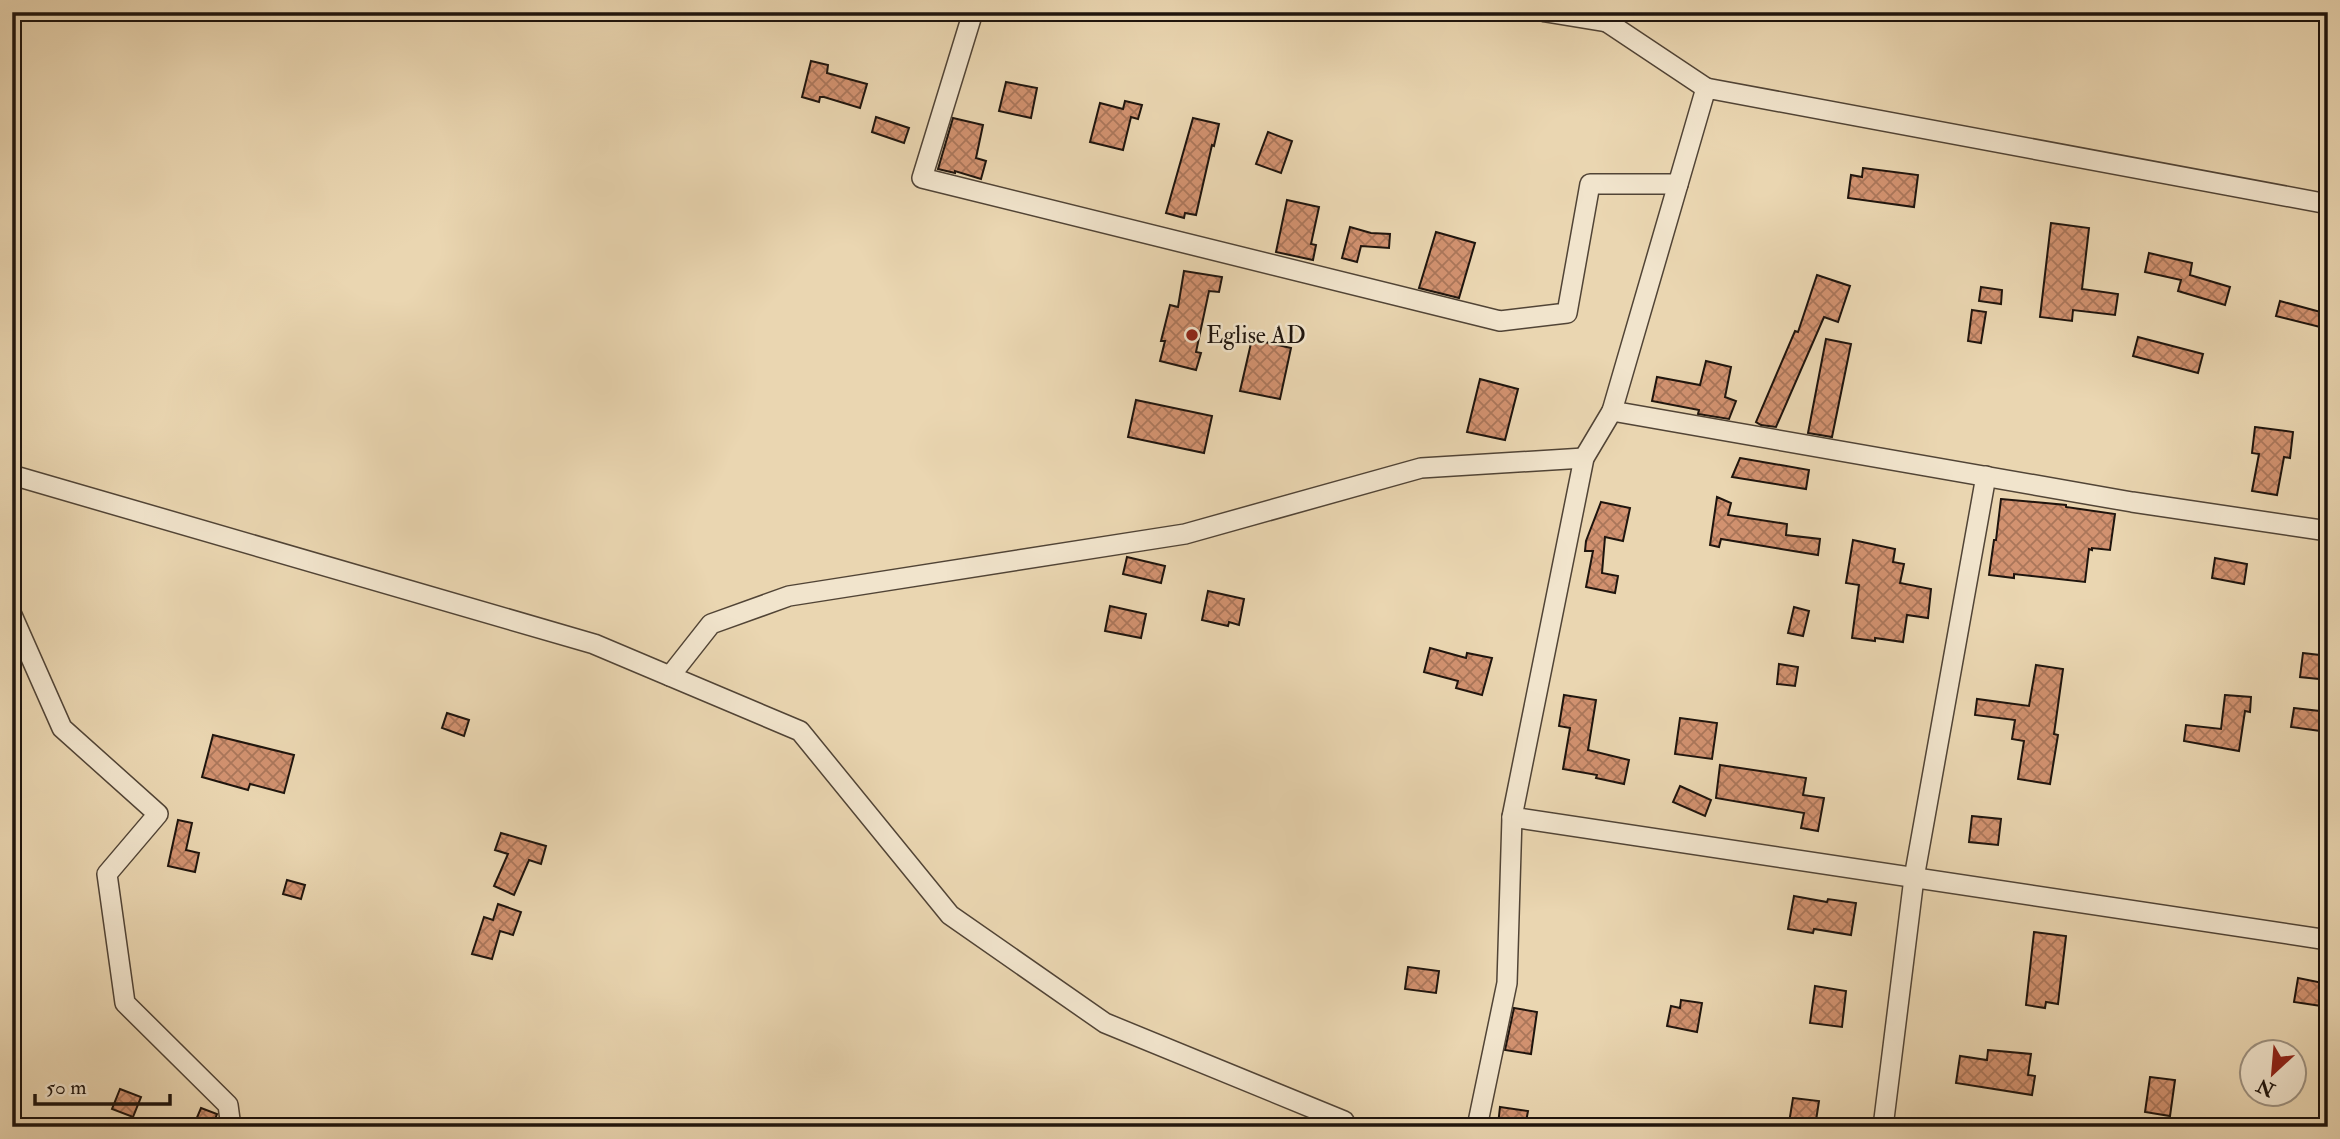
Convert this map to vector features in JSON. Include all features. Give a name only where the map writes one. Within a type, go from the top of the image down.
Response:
[{"type":"street","points":[[973,12],[922,178],[1500,321],[1567,313],[1590,184],[1678,184]]},
{"type":"street","points":[[1546,12],[1607,17],[1706,88],[2328,204]]},
{"type":"street","points":[[1477,1127],[1507,983],[1512,817],[1584,458],[1612,411],[1706,88]]},
{"type":"street","points":[[1612,411],[2132,502],[2328,531]]},
{"type":"street","points":[[670,676],[711,624],[789,596],[1185,534],[1421,468],[1584,458]]},
{"type":"street","points":[[12,475],[594,644],[800,731],[950,915],[1105,1023],[1344,1121],[1347,1127]]},
{"type":"street","points":[[1883,1127],[1914,878],[1986,476]]},
{"type":"street","points":[[12,615],[62,729],[158,814],[107,874],[125,1003],[228,1105],[231,1127]]},
{"type":"street","points":[[1512,817],[2328,940]]},
{"type":"building","points":[[811,61],[828,65],[827,73],[867,84],[860,108],[824,97],[820,97],[819,102],[802,97]]},
{"type":"building","points":[[1006,82],[1037,88],[1031,118],[999,111]]},
{"type":"building","points":[[1125,101],[1142,105],[1138,119],[1131,117],[1123,150],[1090,142],[1100,103],[1123,109]]},
{"type":"building","points":[[876,117],[909,128],[904,143],[872,132]]},
{"type":"building","points":[[953,118],[983,125],[976,158],[986,161],[981,179],[938,169]]},
{"type":"building","points":[[1193,118],[1219,124],[1196,215],[1185,213],[1184,218],[1166,213]]},
{"type":"building","points":[[1268,132],[1292,141],[1281,173],[1256,164]]},
{"type":"building","points":[[1863,168],[1918,175],[1914,207],[1848,198],[1851,175],[1862,177]]},
{"type":"building","points":[[1287,200],[1319,207],[1311,244],[1316,245],[1313,260],[1276,252]]},
{"type":"building","points":[[2051,223],[2089,228],[2082,289],[2118,294],[2115,315],[2073,310],[2072,321],[2040,317]]},
{"type":"building","points":[[1350,227],[1371,233],[1390,234],[1389,248],[1361,246],[1357,262],[1342,258]]},
{"type":"building","points":[[1436,232],[1475,243],[1459,298],[1419,288]]},
{"type":"building","points":[[2149,253],[2192,263],[2190,275],[2230,287],[2225,305],[2178,291],[2181,280],[2145,272]]},
{"type":"building","points":[[1184,271],[1222,277],[1219,292],[1209,291],[1196,352],[1201,353],[1196,370],[1160,361],[1165,341],[1161,341],[1170,305],[1178,307]]},
{"type":"building","points":[[1817,275],[1850,286],[1838,322],[1824,317],[1776,427],[1761,425],[1756,422],[1795,331],[1798,332]]},
{"type":"building","points":[[1981,287],[2002,290],[2001,304],[1979,301]]},
{"type":"building","points":[[2280,301],[2328,314],[2328,329],[2276,316]]},
{"type":"building","points":[[1972,310],[1986,312],[1981,343],[1968,341]]},
{"type":"building","points":[[2138,337],[2203,354],[2198,373],[2133,356]]},
{"type":"building","points":[[1252,339],[1291,348],[1280,399],[1240,391]]},
{"type":"building","points":[[1826,339],[1851,344],[1832,437],[1808,433]]},
{"type":"building","points":[[1706,361],[1731,367],[1725,397],[1736,401],[1729,419],[1698,414],[1699,410],[1652,401],[1657,377],[1700,385]]},
{"type":"building","points":[[1480,379],[1518,389],[1505,440],[1467,432]]},
{"type":"building","points":[[1136,400],[1212,416],[1204,453],[1128,437]]},
{"type":"building","points":[[2255,427],[2293,432],[2290,458],[2284,457],[2277,495],[2252,491],[2259,454],[2252,453]]},
{"type":"building","points":[[1740,458],[1809,470],[1806,489],[1732,477]]},
{"type":"building","points":[[1717,497],[1731,503],[1728,515],[1787,524],[1786,535],[1820,539],[1818,555],[1721,539],[1719,547],[1710,545]]},
{"type":"building","points":[[2001,499],[2066,505],[2115,514],[2110,550],[2089,549],[2085,582],[2014,574],[2014,578],[1989,575]]},
{"type":"building","points":[[1601,502],[1630,508],[1623,541],[1605,537],[1602,573],[1618,576],[1615,593],[1586,587],[1593,551],[1585,551],[1586,541]]},
{"type":"building","points":[[1853,540],[1895,549],[1893,562],[1904,564],[1900,583],[1931,589],[1928,618],[1907,615],[1903,642],[1852,638],[1859,585],[1846,583]]},
{"type":"building","points":[[1127,557],[1165,566],[1161,583],[1123,574]]},
{"type":"building","points":[[2215,558],[2247,564],[2244,584],[2212,578]]},
{"type":"building","points":[[1208,591],[1244,599],[1239,625],[1229,622],[1228,626],[1202,620]]},
{"type":"building","points":[[1110,606],[1146,614],[1141,638],[1105,631]]},
{"type":"building","points":[[1794,607],[1809,611],[1803,636],[1788,633]]},
{"type":"building","points":[[1430,648],[1466,658],[1467,653],[1492,658],[1482,695],[1456,688],[1458,681],[1424,672]]},
{"type":"building","points":[[2303,653],[2328,656],[2328,680],[2300,677]]},
{"type":"building","points":[[1779,664],[1798,667],[1795,686],[1777,684]]},
{"type":"building","points":[[2036,665],[2063,669],[2054,734],[2058,735],[2050,784],[2018,779],[2024,741],[2012,739],[2015,720],[1975,715],[1977,699],[2029,706]]},
{"type":"building","points":[[1564,695],[1596,700],[1588,750],[1629,760],[1624,784],[1596,778],[1597,775],[1563,769],[1570,728],[1559,726]]},
{"type":"building","points":[[2225,695],[2251,697],[2250,712],[2245,711],[2239,751],[2184,741],[2186,725],[2221,729]]},
{"type":"building","points":[[2294,708],[2328,712],[2328,732],[2291,727]]},
{"type":"building","points":[[447,713],[469,720],[464,736],[442,728]]},
{"type":"building","points":[[1680,718],[1717,723],[1712,759],[1675,754]]},
{"type":"building","points":[[213,735],[294,755],[284,793],[250,784],[248,790],[202,777]]},
{"type":"building","points":[[1720,765],[1806,778],[1803,795],[1824,798],[1818,831],[1801,828],[1804,813],[1716,798]]},
{"type":"building","points":[[1680,786],[1711,800],[1705,816],[1673,802]]},
{"type":"building","points":[[1972,816],[2001,819],[1998,845],[1969,842]]},
{"type":"building","points":[[178,820],[192,823],[186,850],[199,853],[195,872],[168,866]]},
{"type":"building","points":[[501,833],[546,846],[541,864],[529,860],[514,895],[494,886],[508,854],[495,850]]},
{"type":"building","points":[[287,880],[305,885],[301,899],[283,894]]},
{"type":"building","points":[[1794,896],[1827,902],[1828,899],[1856,903],[1851,935],[1814,929],[1813,933],[1788,929]]},
{"type":"building","points":[[498,904],[521,912],[513,935],[500,931],[492,959],[472,954],[484,917],[493,920]]},
{"type":"building","points":[[2034,932],[2066,936],[2058,1004],[2046,1002],[2045,1008],[2026,1005]]},
{"type":"building","points":[[1408,967],[1439,971],[1436,993],[1405,989]]},
{"type":"building","points":[[2298,978],[2328,984],[2328,1007],[2294,1002]]},
{"type":"building","points":[[1815,986],[1846,991],[1842,1027],[1810,1023]]},
{"type":"building","points":[[1681,1000],[1702,1003],[1697,1032],[1667,1026],[1671,1006],[1680,1008]]},
{"type":"building","points":[[1514,1008],[1537,1012],[1531,1054],[1505,1050]]},
{"type":"building","points":[[1988,1050],[2031,1054],[2028,1075],[2035,1076],[2032,1095],[1956,1083],[1960,1056],[1987,1060]]},
{"type":"building","points":[[2150,1077],[2175,1080],[2170,1116],[2145,1112]]},
{"type":"building","points":[[120,1089],[141,1097],[133,1117],[112,1109]]},
{"type":"building","points":[[1793,1098],[1819,1101],[1815,1127],[1789,1123]]},
{"type":"building","points":[[1500,1107],[1528,1111],[1525,1127],[1498,1125]]},
{"type":"building","points":[[201,1108],[217,1114],[212,1127],[193,1127]]},
{"type":"place","name":"Eglise AD","points":[[1192,335]]}]
